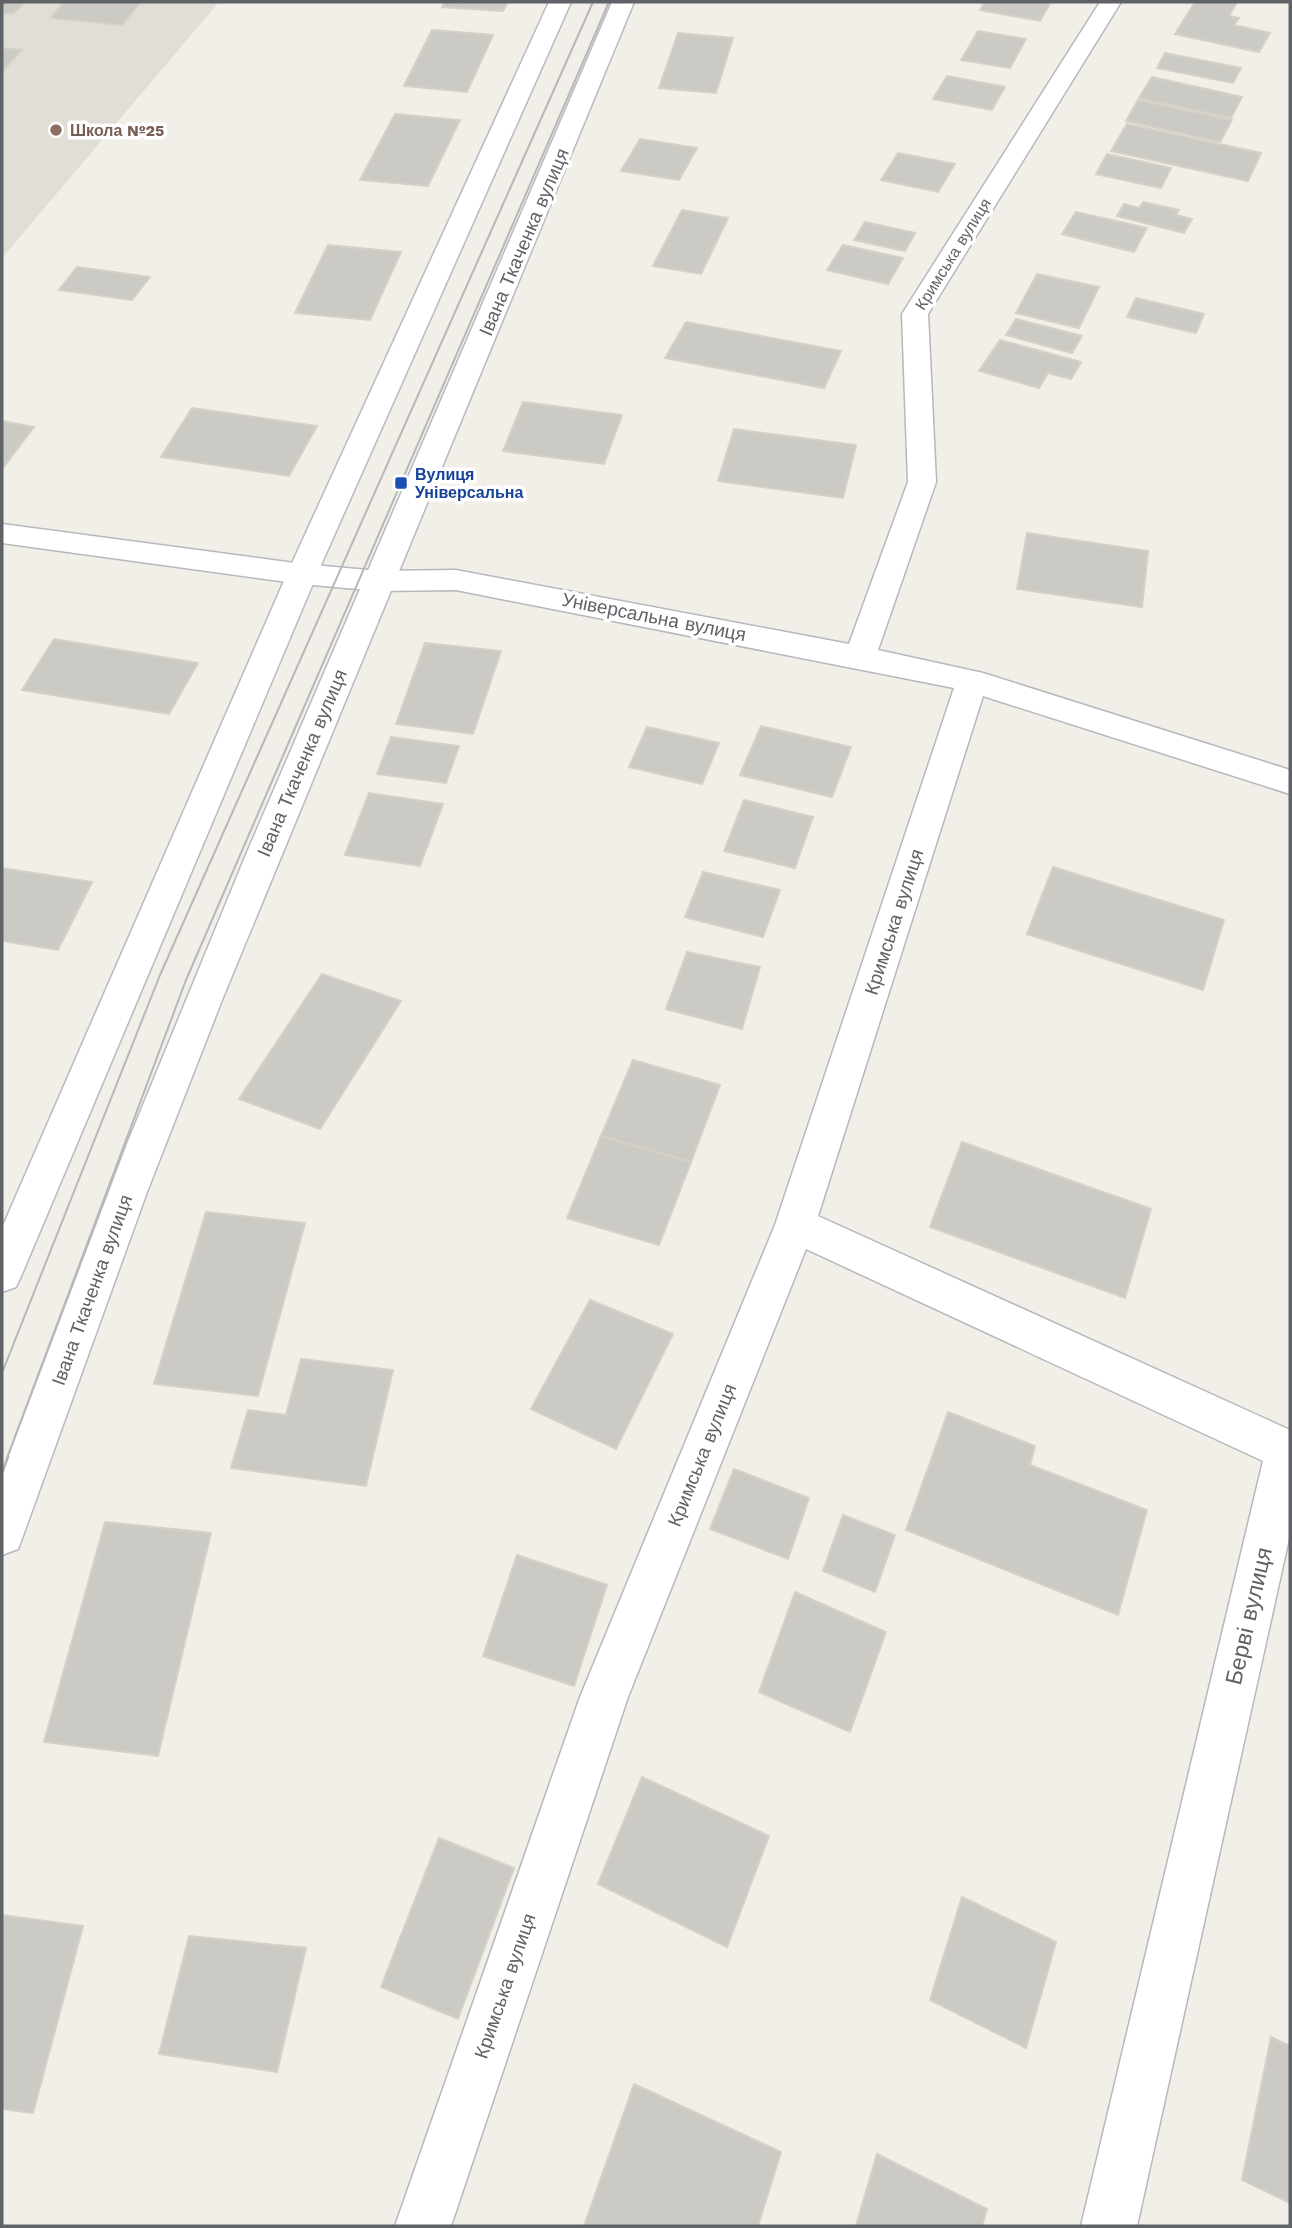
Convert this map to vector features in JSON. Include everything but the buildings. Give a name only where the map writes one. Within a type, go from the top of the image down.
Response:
[{"type":"street","points":[[2,1275],[302,574],[560,2]]},
{"type":"street","name":"Івана Ткаченка вулиця","points":[[2,1534],[145,1145],[270,838],[534,220],[623,2]]},
{"type":"street","name":"Кримська вулиця","points":[[860,657],[922,482],[915,314],[1110,2]]},
{"type":"street","name":"Універсальна вулиця","points":[[2,533],[302,574],[379,581],[457,580],[860,657],[972,681],[1290,782]]},
{"type":"street","name":"Кримська вулиця","points":[[423,2226],[604,1697],[795,1224],[972,681]]},
{"type":"street","name":"Берві вулиця","points":[[795,1224],[1287,1450],[1109,2226]]},
{"type":"shaded area","name":"Школа №25","points":[[2,2],[219,2],[2,258]]},
{"type":"tram line","points":[[2,1373],[160,975],[593,2]]},
{"type":"tram line","points":[[7,1458],[186,980],[609,2]]},
{"type":"tram line","points":[[2,1473],[8,1457]]},
{"type":"place","name":"Школа №25","points":[[56,130]]},
{"type":"place","name":"Вулиця Універсальна","points":[[401,483]]}]
